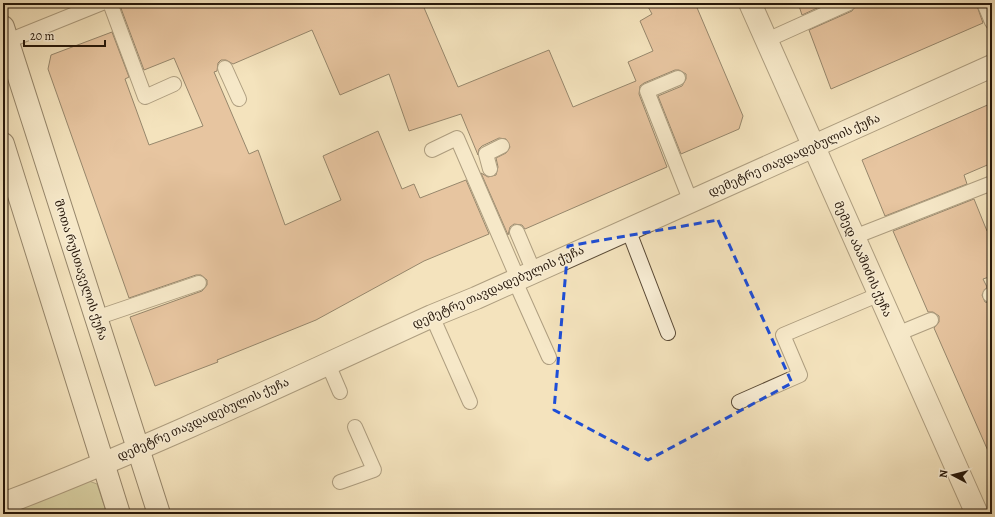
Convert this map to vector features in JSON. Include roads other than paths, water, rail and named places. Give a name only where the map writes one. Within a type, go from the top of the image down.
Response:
[{"type":"street","name":"მემედ აბაშიძის ქუჩა","points":[[750,3],[976,514]]},
{"type":"street","name":"შოთა რუსთაველის ქუჩა","points":[[5,34],[159,514]]},
{"type":"street","name":"დემეტრე თავდადებულის ქუჩა","points":[[3,504],[86,472],[138,449],[992,66]]},
{"type":"street","points":[[3,144],[119,514]]},
{"type":"street","points":[[976,514],[992,508]]},
{"type":"lane","points":[[5,34],[102,3]]},
{"type":"lane","points":[[110,3],[145,96],[174,84]]},
{"type":"lane","points":[[767,40],[849,3]]},
{"type":"lane","points":[[984,3],[992,22]]},
{"type":"lane","points":[[225,68],[240,99]]},
{"type":"lane","points":[[678,78],[647,92],[691,202]]},
{"type":"lane","points":[[432,150],[458,138],[522,277],[549,356]]},
{"type":"lane","points":[[490,169],[486,154],[502,146]]},
{"type":"lane","points":[[854,237],[992,183]]},
{"type":"lane","points":[[628,229],[668,333]]},
{"type":"lane","points":[[517,232],[522,277]]},
{"type":"lane","points":[[96,318],[192,282]]},
{"type":"lane","points":[[739,402],[800,375],[783,335],[880,294]]},
{"type":"lane","points":[[432,316],[470,402]]},
{"type":"lane","points":[[897,334],[931,320]]},
{"type":"lane","points":[[328,364],[340,392]]},
{"type":"lane","points":[[340,482],[374,470],[355,427]]}]
